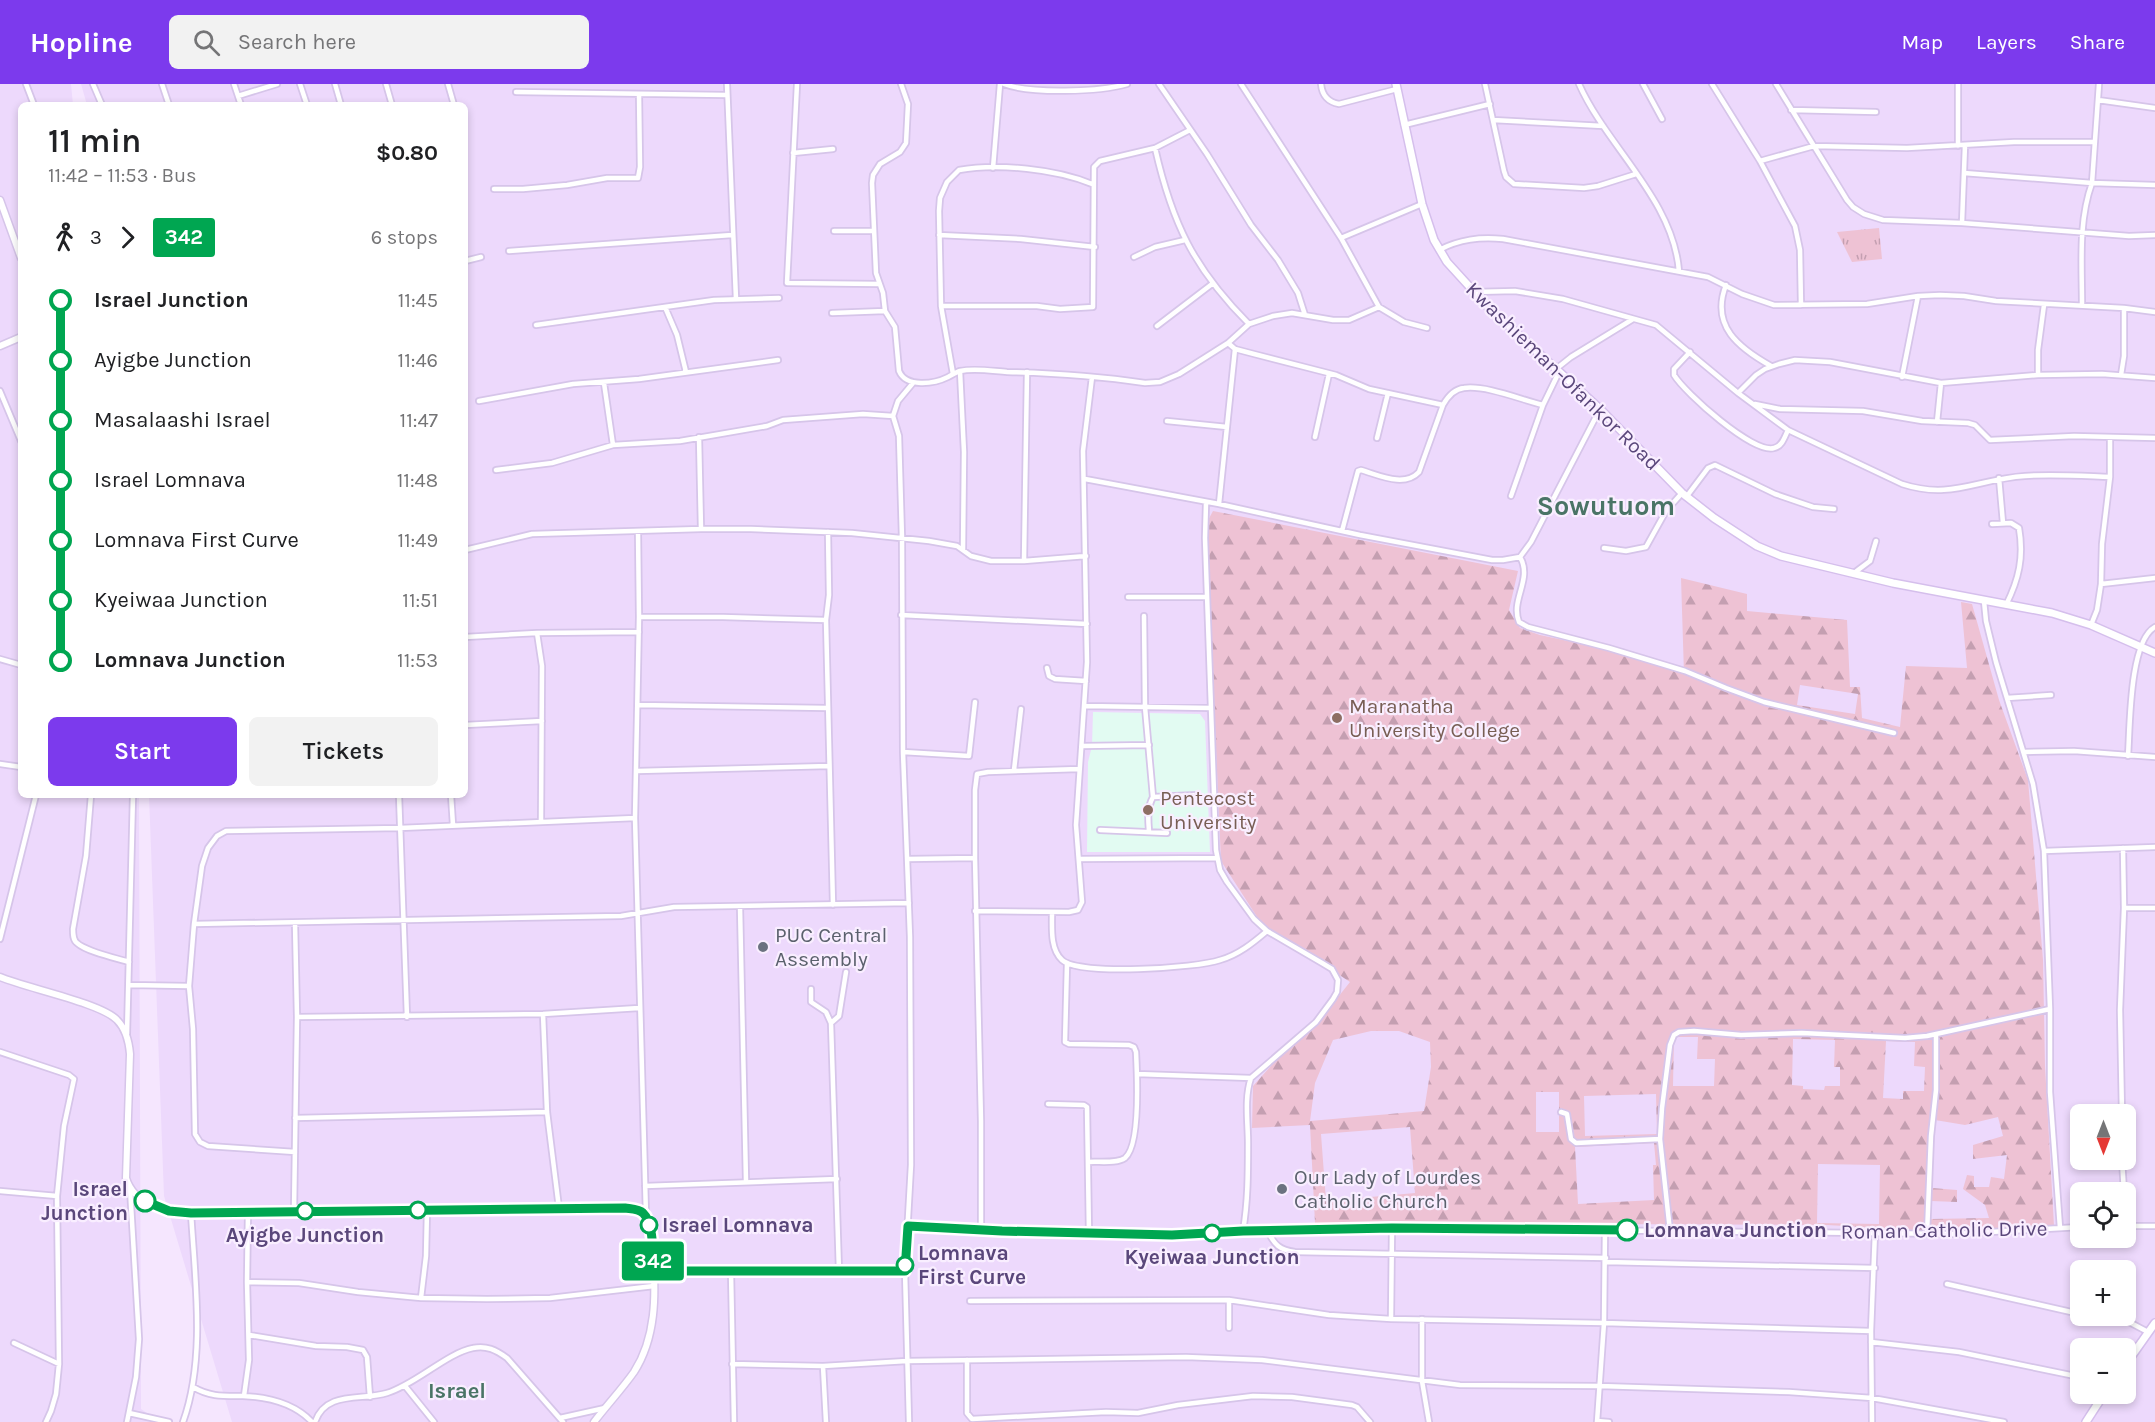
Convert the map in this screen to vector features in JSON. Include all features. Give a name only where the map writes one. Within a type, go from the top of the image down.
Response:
[{"type":"main road","name":"Kwashieman-Ofankor Road","points":[[1396,87],[1422,204],[1439,250],[1473,292],[1600,409],[1684,494],[1739,536],[1781,556],[1984,601],[2052,613],[2091,625],[2155,653]]},
{"type":"main road","points":[[2136,1349],[2155,1323]]},
{"type":"main road","points":[[2086,1422],[2098,1404]]},
{"type":"street","points":[[26,84],[33,102]]},
{"type":"street","points":[[93,84],[101,102]]},
{"type":"street","points":[[162,84],[168,102]]},
{"type":"street","points":[[234,84],[240,102]]},
{"type":"street","points":[[238,96],[277,84]]},
{"type":"street","points":[[300,84],[306,102]]},
{"type":"street","points":[[335,84],[340,102]]},
{"type":"street","points":[[386,84],[391,102]]},
{"type":"street","points":[[448,84],[453,102]]},
{"type":"street","points":[[727,84],[736,299]]},
{"type":"street","points":[[797,84],[787,283],[879,284]]},
{"type":"street","points":[[901,84],[908,104],[906,142],[900,152],[880,164],[873,174],[874,231],[876,273],[883,293],[885,311],[896,327],[899,371],[901,377],[913,383],[935,382],[960,371],[1027,372],[1145,383],[1160,382],[1179,374],[1228,343],[1249,324],[1283,314],[1348,320],[1379,307]]},
{"type":"street","points":[[993,168],[1002,84],[1022,89],[1050,87],[1102,89],[1127,84]]},
{"type":"street","points":[[1159,84],[1251,225],[1290,279],[1298,293],[1305,315]]},
{"type":"street","points":[[1241,84],[1341,238],[1379,307],[1404,322],[1427,328]]},
{"type":"street","points":[[1485,84],[1504,171],[1506,177],[1514,184],[1584,188],[1636,174]]},
{"type":"street","points":[[1579,84],[1603,126],[1669,226],[1678,251],[1679,271]]},
{"type":"street","points":[[1643,84],[1662,119]]},
{"type":"street","points":[[1712,84],[1760,161],[1795,226],[1799,237],[1801,305]]},
{"type":"street","points":[[1776,84],[1847,200],[1864,214],[1883,220],[2155,236]]},
{"type":"street","points":[[1958,84],[1958,146]]},
{"type":"street","points":[[2082,305],[2082,231],[2086,198],[2092,183],[2099,84]]},
{"type":"street","points":[[1320,86],[1329,101],[1344,104],[1396,87]]},
{"type":"street","points":[[516,92],[726,96]]},
{"type":"street","points":[[494,189],[567,185],[607,177],[638,178],[640,168],[639,94]]},
{"type":"street","points":[[2098,100],[2155,108]]},
{"type":"street","points":[[1404,125],[1490,104]]},
{"type":"street","points":[[1791,110],[1876,112]]},
{"type":"street","points":[[1493,120],[1603,126]]},
{"type":"street","points":[[941,306],[1091,308],[1094,306],[1093,171],[1098,163],[1155,148],[1190,130]]},
{"type":"street","points":[[1760,161],[1814,146],[1907,148],[2014,142],[2095,142]]},
{"type":"street","points":[[1962,223],[1965,145]]},
{"type":"street","points":[[1155,148],[1168,200],[1185,240],[1212,284],[1249,324]]},
{"type":"street","points":[[793,153],[833,149]]},
{"type":"street","points":[[953,374],[941,306],[939,235],[940,198],[953,174],[959,170],[993,168],[1054,173],[1079,178],[1092,184]]},
{"type":"street","points":[[1964,173],[2092,183],[2155,185]]},
{"type":"street","points":[[0,200],[18,250]]},
{"type":"street","points":[[1341,238],[1422,204]]},
{"type":"street","points":[[834,231],[874,231]]},
{"type":"street","points":[[509,250],[732,235]]},
{"type":"street","points":[[939,235],[1021,239],[1095,247]]},
{"type":"street","points":[[1439,250],[1462,240],[1488,237],[1708,277],[1759,301],[1774,305],[1867,304],[1918,297],[1964,296],[1996,302],[2082,305],[2155,312]]},
{"type":"street","points":[[1134,257],[1155,247],[1185,240]]},
{"type":"street","points":[[468,260],[481,257]]},
{"type":"street","points":[[1157,326],[1212,284]]},
{"type":"street","points":[[1726,285],[1722,294],[1726,327],[1741,348],[1771,366]]},
{"type":"street","points":[[1473,292],[1508,291],[1554,297],[1656,325],[1738,393],[1788,430],[1902,484],[1920,490],[1936,492],[1956,490],[1999,478],[2027,476],[2110,477]]},
{"type":"street","points":[[1902,377],[1918,297]]},
{"type":"street","points":[[536,325],[736,299],[779,298]]},
{"type":"street","points":[[2038,375],[2038,350],[2044,305]]},
{"type":"street","points":[[665,307],[677,335],[686,372]]},
{"type":"street","points":[[2121,375],[2124,356],[2124,308]]},
{"type":"street","points":[[832,313],[885,311]]},
{"type":"street","points":[[1511,496],[1543,405],[1558,371],[1571,357],[1634,319]]},
{"type":"street","points":[[0,346],[18,339]]},
{"type":"street","points":[[1228,343],[1235,349],[1342,376],[1357,386],[1443,405]]},
{"type":"street","points":[[1219,504],[1235,349]]},
{"type":"street","points":[[1690,352],[1674,369],[1674,375],[1698,401],[1720,419],[1744,438],[1768,449],[1779,446],[1788,430]]},
{"type":"street","points":[[478,401],[573,384],[604,383],[777,360]]},
{"type":"street","points":[[1738,393],[1756,375],[1771,366],[1795,360],[1830,362],[1941,383],[2038,375],[2102,374],[2155,378]]},
{"type":"street","points":[[960,371],[964,452],[963,550]]},
{"type":"street","points":[[1024,561],[1027,372]]},
{"type":"street","points":[[1315,437],[1329,374]]},
{"type":"street","points":[[975,910],[1074,911],[1080,907],[1082,902],[1076,825],[1086,681],[1085,431],[1092,377]]},
{"type":"street","points":[[604,383],[613,445]]},
{"type":"street","points":[[909,1422],[905,1271],[912,1131],[909,903],[903,753],[902,538],[898,436],[893,416],[898,401],[913,383]]},
{"type":"street","points":[[1936,422],[1941,383]]},
{"type":"street","points":[[1342,531],[1358,471],[1402,480],[1416,475],[1443,405],[1457,390],[1472,388],[1543,405]]},
{"type":"street","points":[[0,391],[18,434]]},
{"type":"street","points":[[1377,438],[1388,393]]},
{"type":"street","points":[[1752,403],[1780,409],[1863,411],[1922,421],[1968,423],[1975,426],[1990,440],[2074,436],[2155,438]]},
{"type":"street","points":[[1085,479],[1219,504],[1342,531],[1492,560],[1503,560],[1520,557],[1531,542],[1600,409]]},
{"type":"street","points":[[496,470],[552,462],[613,445],[699,438],[767,426],[783,420],[862,414],[893,416]]},
{"type":"street","points":[[1167,421],[1227,427]]},
{"type":"street","points":[[2091,625],[2097,610],[2101,584],[2102,544],[2110,477],[2110,437]]},
{"type":"street","points":[[699,438],[701,529]]},
{"type":"street","points":[[1604,548],[1626,551],[1646,547],[1666,512],[1708,468],[1715,465],[1796,502],[1834,510]]},
{"type":"street","points":[[1999,478],[2003,523]]},
{"type":"street","points":[[1206,503],[1207,597],[1217,858],[1224,876],[1254,920],[1267,931],[1332,969],[1336,974],[1338,987],[1333,999],[1316,1022],[1251,1078],[1247,1101],[1248,1193],[1243,1231]]},
{"type":"street","points":[[1992,524],[2015,525],[2019,528],[2021,539],[2020,570],[2006,605]]},
{"type":"street","points":[[468,549],[532,534],[701,529],[828,532],[902,538],[957,546],[971,556],[991,561],[1086,556]]},
{"type":"street","points":[[594,1422],[634,1372],[645,1350],[653,1314],[654,1271],[651,1231],[646,1216],[637,915],[638,531]]},
{"type":"street","points":[[828,532],[830,595],[826,620],[827,708],[833,905]]},
{"type":"street","points":[[1854,573],[1870,561],[1876,541]]},
{"type":"street","points":[[1520,557],[1526,571],[1517,608],[1519,622],[1535,629],[1685,671],[1764,702],[1894,733]]},
{"type":"street","points":[[2101,584],[2155,578]]},
{"type":"street","points":[[1128,597],[1207,597]]},
{"type":"street","points":[[1984,601],[1986,621],[2033,784],[2044,851],[2050,1009],[2049,1092],[2060,1228]]},
{"type":"street","points":[[901,615],[1087,624]]},
{"type":"street","points":[[1144,616],[1145,707],[1153,797],[1148,812],[1149,831]]},
{"type":"street","points":[[639,617],[826,620]]},
{"type":"street","points":[[2128,756],[2133,683],[2140,646],[2151,629],[2155,627]]},
{"type":"street","points":[[468,637],[537,633],[639,632]]},
{"type":"street","points":[[537,633],[542,659],[541,821]]},
{"type":"street","points":[[0,659],[18,664]]},
{"type":"street","points":[[1047,668],[1049,676],[1055,679],[1086,681]]},
{"type":"street","points":[[2007,698],[2051,695]]},
{"type":"street","points":[[903,753],[969,756],[975,702]]},
{"type":"street","points":[[638,705],[827,708]]},
{"type":"street","points":[[1085,706],[1211,708]]},
{"type":"street","points":[[1014,770],[1022,709]]},
{"type":"street","points":[[468,725],[542,721]]},
{"type":"street","points":[[1082,746],[1149,745]]},
{"type":"street","points":[[2024,752],[2074,751],[2155,757]]},
{"type":"street","points":[[0,765],[18,767]]},
{"type":"street","points":[[637,771],[830,766]]},
{"type":"street","points":[[981,1230],[981,1121],[975,910],[977,774],[1014,770],[1079,769]]},
{"type":"street","points":[[1153,797],[1197,795]]},
{"type":"street","points":[[0,939],[35,798]]},
{"type":"street","points":[[91,798],[86,856],[73,938],[77,944],[86,948],[129,962]]},
{"type":"street","points":[[127,1422],[136,1377],[139,1339],[130,1188],[126,1178],[133,798]]},
{"type":"street","points":[[399,798],[407,1017]]},
{"type":"street","points":[[451,798],[453,825]]},
{"type":"street","points":[[295,1152],[208,1146],[200,1142],[195,1134],[193,1029],[189,986],[202,867],[208,848],[217,836],[226,831],[400,828],[636,818]]},
{"type":"street","points":[[1100,830],[1167,833]]},
{"type":"street","points":[[2044,851],[2155,847]]},
{"type":"street","points":[[2122,1104],[2120,1010],[2124,908],[2123,848]]},
{"type":"street","points":[[908,859],[975,858]]},
{"type":"street","points":[[1079,859],[1217,858]]},
{"type":"street","points":[[194,924],[295,924],[637,915],[674,907],[909,903]]},
{"type":"street","points":[[740,907],[746,1181]]},
{"type":"street","points":[[2124,908],[2155,908]]},
{"type":"street","points":[[1052,912],[1055,948],[1061,959],[1066,963],[1119,970],[1201,964],[1220,960],[1236,954],[1267,931]]},
{"type":"street","points":[[294,1211],[297,1017],[295,924]]},
{"type":"street","points":[[1066,963],[1065,1042],[1069,1044],[1129,1045],[1134,1047],[1136,1052],[1135,1131],[1129,1153],[1122,1160],[1088,1162]]},
{"type":"street","points":[[831,1023],[839,1016],[846,972]]},
{"type":"street","points":[[0,977],[111,1015],[118,1021],[127,1037]]},
{"type":"street","points":[[129,985],[189,986]]},
{"type":"street","points":[[811,989],[811,1002],[826,1012],[831,1023],[839,1271]]},
{"type":"street","points":[[297,1017],[543,1014],[639,1008]]},
{"type":"street","points":[[1670,1231],[1660,1139],[1670,1045],[1674,1035],[1679,1032],[1741,1035],[1802,1033],[1905,1038],[1936,1034],[2050,1009]]},
{"type":"street","points":[[543,1014],[547,1112],[559,1208]]},
{"type":"street","points":[[1927,1233],[1930,1136],[1936,1090],[1936,1034]]},
{"type":"street","points":[[0,1052],[69,1075],[74,1079],[64,1126],[57,1196],[59,1364],[56,1394],[45,1422]]},
{"type":"street","points":[[1137,1074],[1251,1078]]},
{"type":"street","points":[[1048,1104],[1087,1107],[1089,1234]]},
{"type":"street","points":[[295,1118],[547,1112]]},
{"type":"street","points":[[1561,1112],[1568,1114],[1570,1139],[1576,1143],[1660,1139]]},
{"type":"street","points":[[645,1186],[837,1179]]},
{"type":"street","points":[[130,1188],[140,1198],[159,1208],[191,1213],[625,1208],[636,1209],[646,1216]]},
{"type":"street","points":[[0,1191],[57,1196]]},
{"type":"street","points":[[421,1298],[426,1256],[427,1210]]},
{"type":"street","points":[[244,1396],[249,1370],[248,1212]]},
{"type":"street","points":[[183,1422],[193,1387],[196,1319],[191,1213]]},
{"type":"street","name":"Roman Catholic Drive","points":[[908,1226],[1089,1234],[1172,1235],[1392,1228],[1955,1234],[2070,1228]]},
{"type":"street","points":[[2136,1226],[2155,1226]]},
{"type":"street","points":[[1391,1319],[1392,1228]]},
{"type":"street","points":[[1605,1230],[1604,1323],[1597,1422],[1609,1422]]},
{"type":"street","points":[[1268,1231],[1274,1243],[1283,1251],[1875,1268]]},
{"type":"street","points":[[1872,1422],[1871,1331],[1875,1232]]},
{"type":"street","points":[[654,1271],[905,1271]]},
{"type":"street","points":[[731,1272],[734,1422]]},
{"type":"street","points":[[247,1282],[299,1283],[421,1298],[550,1298],[654,1286]]},
{"type":"street","points":[[1947,1284],[2070,1312]]},
{"type":"street","points":[[970,1301],[1229,1300],[1329,1315],[1391,1319],[1871,1331]]},
{"type":"street","points":[[1229,1300],[1229,1328]]},
{"type":"street","points":[[1422,1319],[1422,1381],[1429,1422]]},
{"type":"street","points":[[2136,1326],[2148,1332]]},
{"type":"street","points":[[249,1335],[316,1346],[363,1350],[367,1357],[370,1397]]},
{"type":"street","points":[[1871,1342],[1959,1352],[2070,1375]]},
{"type":"street","points":[[14,1343],[59,1364]]},
{"type":"street","points":[[193,1387],[205,1394],[221,1397],[244,1396],[277,1402],[303,1412],[314,1422],[322,1410],[334,1401],[390,1392],[405,1386],[469,1348],[487,1348],[497,1351],[517,1368],[562,1420],[605,1408]]},
{"type":"street","points":[[732,1364],[823,1366],[908,1361],[1186,1357],[1251,1360],[1460,1385],[1600,1386],[1790,1392],[1872,1398],[2004,1422]]},
{"type":"street","points":[[967,1360],[967,1413],[972,1419],[1106,1412],[1138,1413],[1178,1405],[1253,1396],[1292,1397],[1352,1405],[1358,1407],[1370,1422]]},
{"type":"street","points":[[823,1366],[826,1422]]},
{"type":"street","points":[[405,1386],[434,1422]]},
{"type":"street","points":[[129,1413],[169,1422]]},
{"type":"shaded area","points":[[0,84],[71,84],[73,102],[18,102],[18,798],[139,798],[141,1409],[160,1422],[0,1422]]},
{"type":"shaded area","points":[[81,84],[2155,84],[2155,1422],[232,1422],[164,1196],[149,798],[468,798],[468,102],[86,102]]},
{"type":"shaded area","name":"Pentecost University","points":[[1093,712],[1200,714],[1205,721],[1210,852],[1087,852],[1088,762],[1092,746]]},
{"type":"green space","points":[[1879,228],[1882,259],[1852,262],[1837,232]]},
{"type":"green space","points":[[1213,511],[1518,571],[1509,610],[1520,628],[1540,635],[1596,647],[1684,674],[1681,578],[1747,594],[1747,611],[1847,620],[1850,687],[1860,687],[1862,718],[1900,727],[1906,666],[1967,668],[1961,602],[1972,604],[1999,700],[2028,780],[2043,960],[2045,1066],[2054,1226],[1932,1231],[1827,1225],[1315,1223],[1310,1125],[1252,1128],[1253,1086],[1285,1050],[1315,1026],[1350,982],[1261,923],[1221,861],[1206,524]],"holes":[[[1800,685],[1858,694],[1855,714],[1797,705]],[[1371,1031],[1399,1031],[1430,1042],[1431,1067],[1424,1111],[1310,1121],[1315,1083],[1333,1040]],[[1674,1037],[1698,1037],[1697,1059],[1715,1059],[1714,1086],[1673,1086]],[[1793,1039],[1835,1040],[1834,1067],[1840,1067],[1840,1086],[1825,1086],[1824,1090],[1803,1089],[1803,1086],[1792,1085]],[[1886,1041],[1915,1042],[1914,1066],[1925,1067],[1924,1091],[1903,1091],[1903,1099],[1883,1098]],[[1536,1092],[1559,1092],[1559,1132],[1536,1132]],[[1656,1094],[1657,1134],[1585,1136],[1584,1096]],[[1998,1117],[2003,1136],[1973,1145],[1973,1159],[2007,1155],[2004,1179],[1991,1177],[1989,1187],[1974,1187],[1974,1176],[1967,1175],[1963,1189],[1985,1205],[1989,1218],[1931,1219],[1931,1201],[1957,1202],[1957,1190],[1932,1188],[1935,1120],[1965,1125]],[[1410,1127],[1415,1193],[1326,1201],[1321,1134]],[[1654,1143],[1656,1165],[1653,1165],[1654,1200],[1578,1204],[1575,1147]],[[1818,1164],[1880,1165],[1879,1224],[1817,1223]]]},
{"type":"bus line","name":"342","points":[[145,1201],[159,1208],[179,1213],[636,1209],[646,1216],[651,1231],[654,1271],[905,1271],[908,1226],[967,1230],[1172,1235],[1392,1228],[1627,1230]]},
{"type":"place","name":"Maranatha University College","points":[[1337,718]]},
{"type":"place","name":"Pentecost University","points":[[1148,810]]},
{"type":"place","name":"PUC Central Assembly","points":[[763,947]]},
{"type":"place","name":"Our Lady of Lourdes Catholic Church","points":[[1282,1189]]},
{"type":"place","name":"Israel Junction","points":[[145,1201]]},
{"type":"place","name":"Ayigbe Junction","points":[[305,1211]]},
{"type":"place","name":"Israel Lomnava","points":[[649,1225]]},
{"type":"place","name":"Lomnava Junction","points":[[1627,1230]]},
{"type":"place","name":"Kyeiwaa Junction","points":[[1212,1233]]},
{"type":"place","name":"Lomnava First Curve","points":[[905,1265]]},
{"type":"district","name":"Sowutuom","points":[[1606,506]]},
{"type":"district","name":"Israel","points":[[457,1391]]}]
